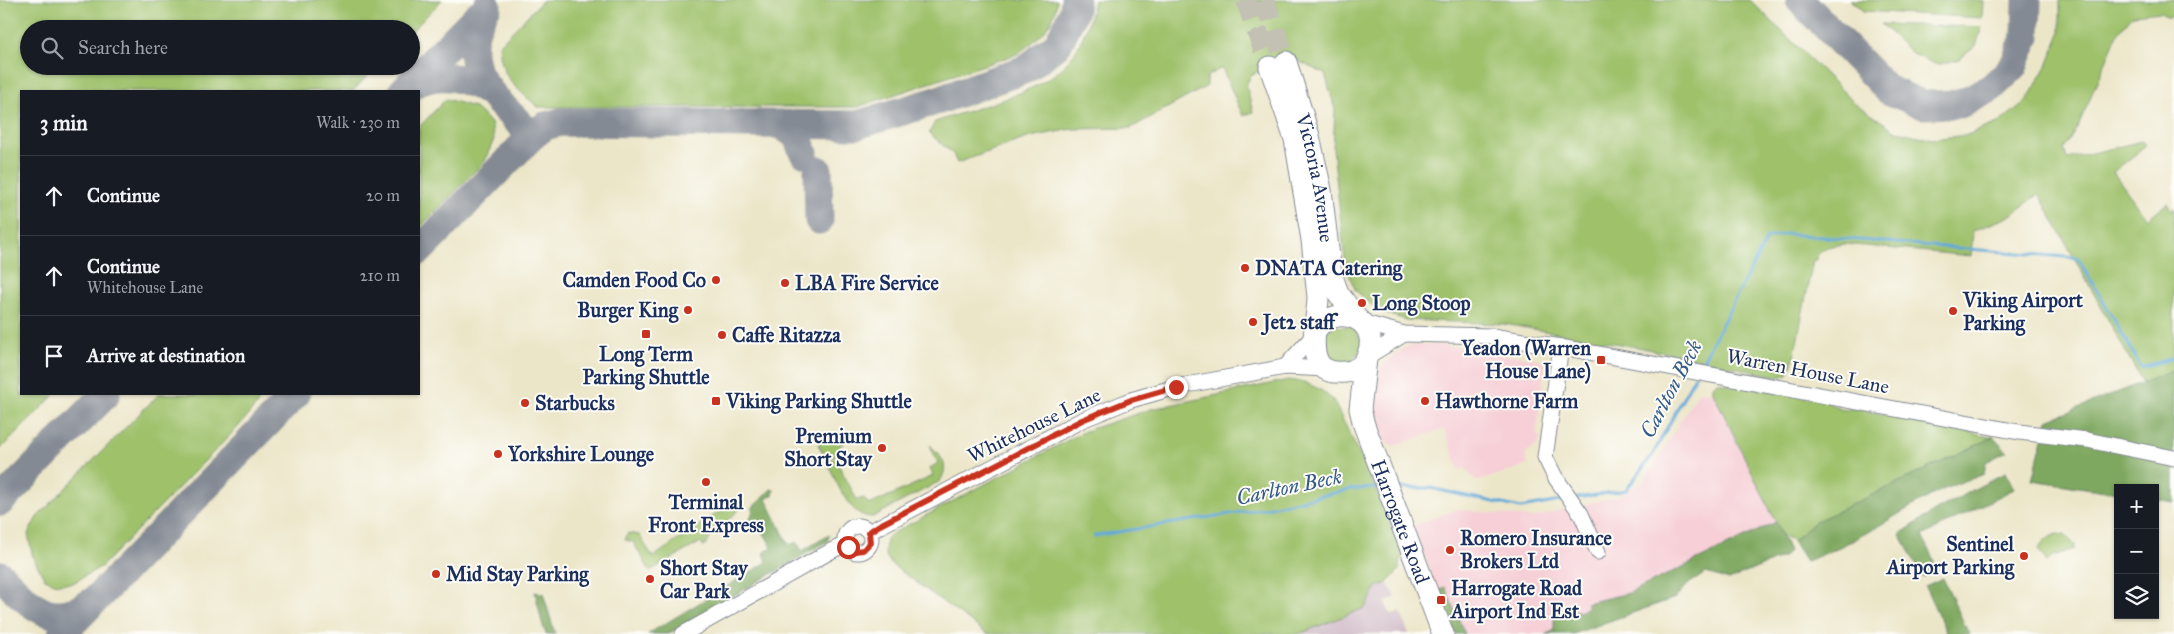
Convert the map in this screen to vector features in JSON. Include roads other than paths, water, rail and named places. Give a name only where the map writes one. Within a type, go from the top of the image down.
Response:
[{"type":"highway","name":"Victoria Avenue","points":[[1278,65],[1309,136],[1318,297],[1314,333]]},
{"type":"highway","name":"Victoria Avenue","points":[[1313,191],[1331,274],[1338,293],[1359,321]]},
{"type":"highway","points":[[1339,314],[1359,321],[1368,332],[1370,341],[1367,358],[1359,367],[1350,372],[1330,370],[1318,361],[1314,352],[1314,333],[1321,323],[1339,314]]},
{"type":"highway","name":"Harrogate Road","points":[[1360,409],[1367,358]]},
{"type":"highway","name":"Harrogate Road","points":[[1330,370],[1360,409],[1372,451],[1443,634]]},
{"type":"street","name":"Warren House Lane","points":[[1359,321],[1404,334],[1492,336],[1561,346],[2019,432],[2087,440],[2174,458]]},
{"type":"street","points":[[1285,367],[1314,333]]},
{"type":"street","points":[[1367,358],[1404,334]]},
{"type":"street","points":[[1561,346],[1545,457],[1555,477],[1581,514],[1598,552]]},
{"type":"street","name":"Whitehouse Lane","points":[[683,634],[831,550],[846,544],[845,536],[854,527],[859,526],[869,532],[1082,420],[1131,400],[1176,387],[1285,367],[1330,370]]},
{"type":"waterway","name":"Carlton Beck","points":[[1699,368],[1767,238],[1786,234],[2078,258],[2141,367],[2174,358]]},
{"type":"waterway","name":"Carlton Beck","points":[[1577,498],[1626,490],[1653,454],[1695,376]]},
{"type":"waterway","name":"Carlton Beck","points":[[1094,536],[1266,508],[1352,489],[1379,488]]},
{"type":"waterway","name":"Carlton Beck","points":[[1397,488],[1430,488],[1521,508],[1566,500]]},
{"type":"tunnel","points":[[1246,0],[1270,67]]},
{"type":"tunnel","points":[[1264,0],[1286,62]]},
{"type":"place","name":"DNATA Catering","points":[[1245,268]]},
{"type":"place","name":"Camden Food Co","points":[[716,280]]},
{"type":"place","name":"LBA Fire Service","points":[[785,283]]},
{"type":"place","name":"Long Stoop","points":[[1362,303]]},
{"type":"place","name":"Burger King","points":[[688,310]]},
{"type":"place","name":"Viking Airport Parking","points":[[1953,311]]},
{"type":"place","name":"Jet2 staff","points":[[1253,322]]},
{"type":"place","name":"Long Term Parking Shuttle","points":[[646,334]]},
{"type":"place","name":"Caffe Ritazza","points":[[722,335]]},
{"type":"place","name":"Yeadon (Warren House Lane)","points":[[1601,360]]},
{"type":"place","name":"Viking Parking Shuttle","points":[[716,401]]},
{"type":"place","name":"Hawthorne Farm","points":[[1425,401]]},
{"type":"place","name":"Starbucks","points":[[525,403]]},
{"type":"place","name":"Premium Short Stay","points":[[882,448]]},
{"type":"place","name":"Yorkshire Lounge","points":[[498,454]]},
{"type":"place","name":"Terminal Front Express","points":[[706,482]]},
{"type":"place","name":"Romero Insurance Brokers Ltd","points":[[1450,550]]},
{"type":"place","name":"Sentinel Airport Parking","points":[[2024,556]]},
{"type":"place","name":"Mid Stay Parking","points":[[436,574]]},
{"type":"place","name":"Short Stay Car Park","points":[[650,579]]},
{"type":"place","name":"Harrogate Road Airport Ind Est","points":[[1441,600]]}]
